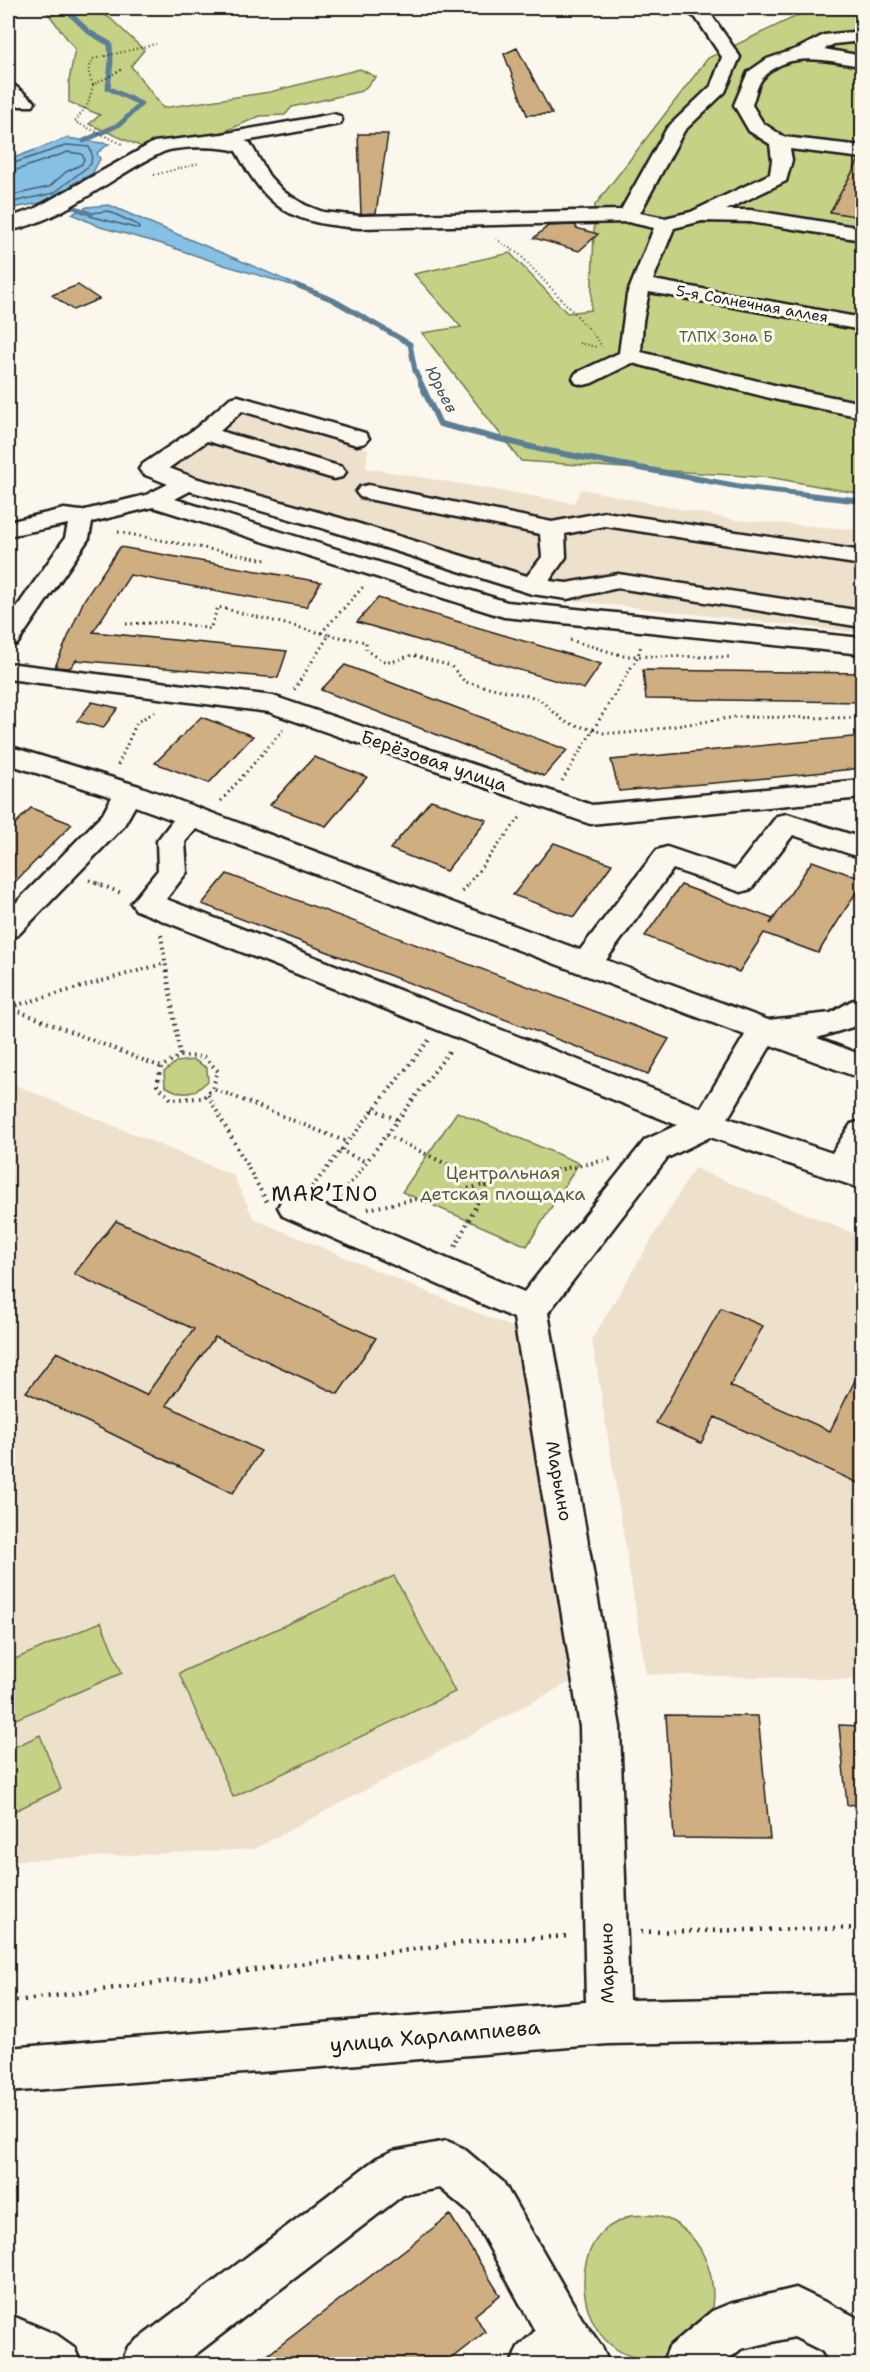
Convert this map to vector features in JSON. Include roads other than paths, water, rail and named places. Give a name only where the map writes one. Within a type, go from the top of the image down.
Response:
[{"type":"street","points":[[689,8],[702,14],[731,57]]},
{"type":"street","points":[[862,36],[830,39],[772,63],[754,76],[743,105],[756,127],[779,142],[862,152]]},
{"type":"street","points":[[731,57],[805,51],[862,61]]},
{"type":"street","points":[[628,216],[676,128],[719,88],[731,57]]},
{"type":"street","points":[[8,90],[26,102]]},
{"type":"street","points":[[8,225],[41,213],[161,146],[222,140],[333,120]]},
{"type":"street","points":[[222,140],[243,147],[266,186],[286,202],[304,213],[326,220],[360,222],[628,216],[665,224],[698,216],[779,177],[782,160],[779,142]]},
{"type":"street","points":[[698,216],[750,216],[862,234]]},
{"type":"street","points":[[630,356],[631,316],[641,284],[662,242],[665,224]]},
{"type":"street","name":"5-я Солнечная аллея","points":[[641,284],[862,324]]},
{"type":"street","points":[[584,378],[630,356],[778,393],[862,411]]},
{"type":"street","points":[[357,438],[238,403],[204,434],[151,469],[187,483],[331,524],[532,586],[567,591],[618,581],[862,619]]},
{"type":"street","points":[[204,434],[334,472]]},
{"type":"street","points":[[8,530],[64,516],[81,518],[154,500],[187,483]]},
{"type":"street","points":[[368,492],[552,529],[605,519],[861,565]]},
{"type":"street","points":[[154,500],[504,609],[862,646]]},
{"type":"street","points":[[8,638],[77,538],[81,518]]},
{"type":"street","points":[[532,586],[554,557],[552,529]]},
{"type":"street","name":"Берёзовая улица","points":[[8,671],[273,704],[283,719],[590,815],[862,789]]},
{"type":"street","points":[[12,763],[95,783],[128,781],[191,816],[862,1067]]},
{"type":"street","points":[[8,927],[113,820],[128,781]]},
{"type":"street","points":[[191,816],[171,841],[173,872],[152,905],[708,1124],[851,1172],[862,1133]]},
{"type":"street","points":[[586,964],[667,857],[741,882],[787,824],[862,848]]},
{"type":"street","points":[[764,1030],[830,1025],[850,1020],[862,1009]]},
{"type":"street","points":[[296,1211],[442,1270],[530,1310],[656,1149],[708,1124],[764,1030]]},
{"type":"street","name":"Марьино","points":[[530,1310],[600,1727],[608,2022]]},
{"type":"street","name":"улица Харлампиева","points":[[8,2070],[608,2022],[862,2017]]},
{"type":"street","points":[[145,2364],[393,2174],[447,2164],[487,2198],[561,2355]]},
{"type":"street","points":[[686,2364],[729,2328],[796,2312],[839,2334],[860,2364]]},
{"type":"street","points":[[12,2348],[40,2352],[57,2364]]},
{"type":"water","points":[[67,138],[109,144],[97,153],[100,159],[92,174],[74,183],[55,200],[8,209],[8,160]]},
{"type":"water","points":[[109,205],[305,289],[100,227],[72,214],[87,207]]},
{"type":"waterway","points":[[64,8],[89,32],[110,44],[111,62],[108,88],[141,104],[120,124],[84,141]]},
{"type":"waterway","name":"Юрьев","points":[[71,206],[91,214]]},
{"type":"waterway","name":"Юрьев","points":[[296,285],[333,300],[410,344],[415,371],[422,385]]},
{"type":"waterway","name":"Юрьев","points":[[421,384],[440,424],[543,450],[747,488],[862,501]]},
{"type":"district","name":"MAR’INO","points":[[325,1194]]},
{"type":"park label","name":"ТЛПХ Зона Б","points":[[726,337]]},
{"type":"park label","name":"Центральная детская площадка","points":[[503,1183]]}]
